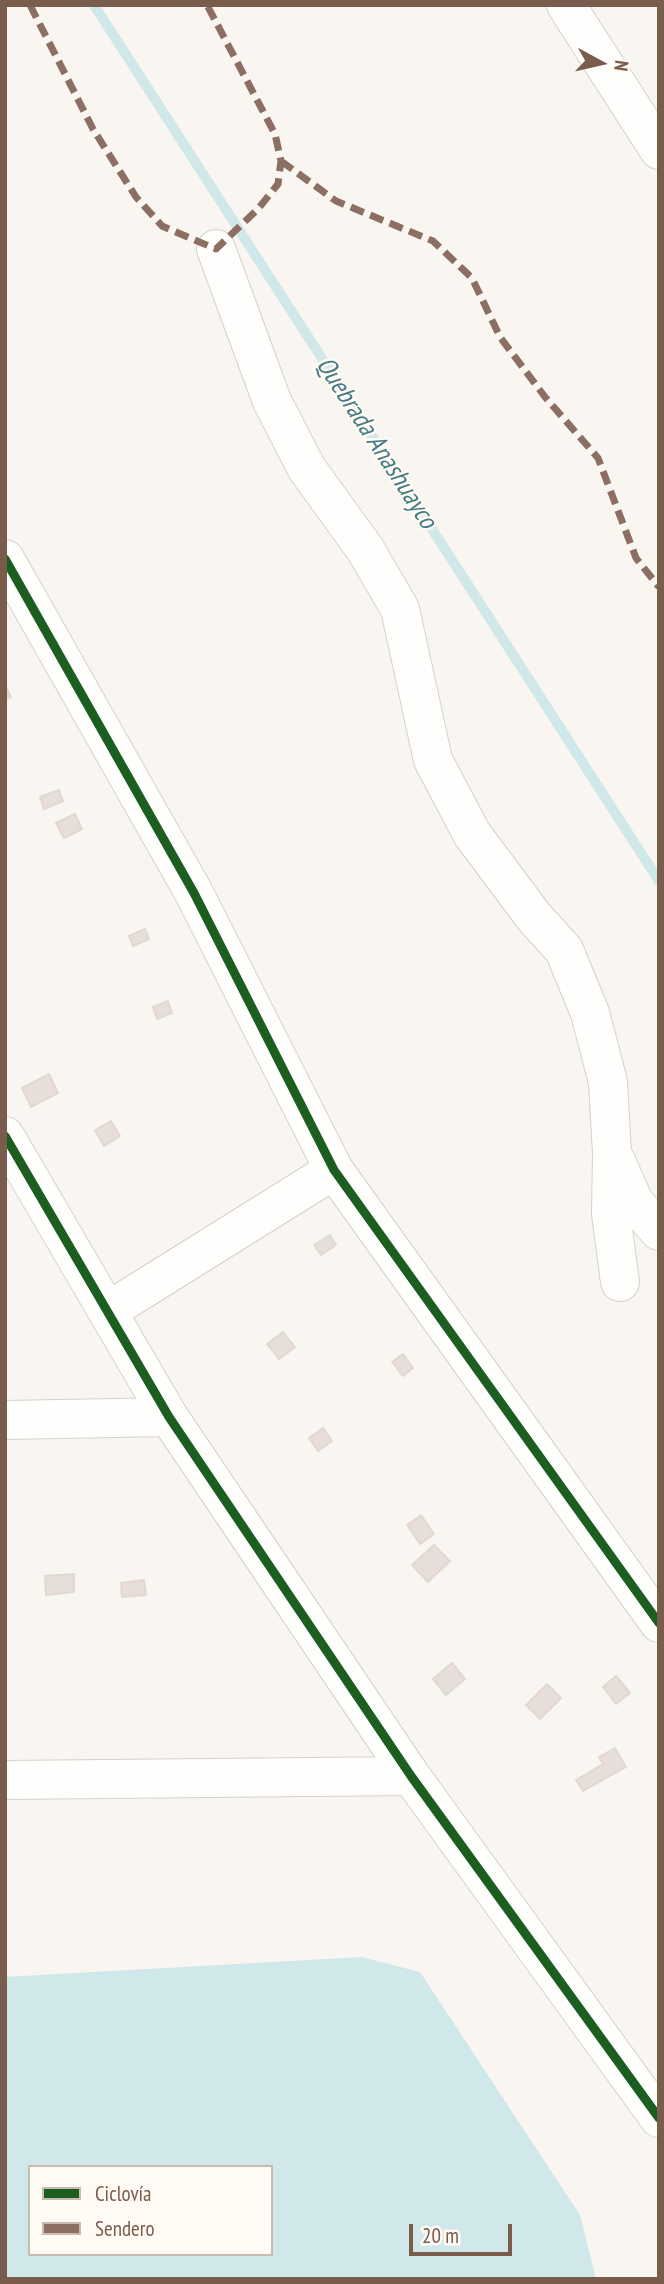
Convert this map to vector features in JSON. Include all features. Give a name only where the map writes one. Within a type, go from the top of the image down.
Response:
[{"type":"street","points":[[566,5],[649,136],[659,162]]},
{"type":"street","points":[[216,249],[278,412],[307,468],[365,549],[400,609],[433,760],[472,834],[534,917],[564,950],[590,1013],[608,1082],[612,1153],[611,1214],[620,1282]]},
{"type":"street","points":[[5,559],[194,893],[334,1170],[659,1623]]},
{"type":"street","points":[[5,1136],[169,1417],[411,1776],[659,2118]]},
{"type":"street","points":[[612,1153],[634,1202],[659,1231]]},
{"type":"street","points":[[108,1311],[334,1170]]},
{"type":"street","points":[[5,1419],[169,1417]]},
{"type":"street","points":[[5,1780],[411,1776]]},
{"type":"water","points":[[362,1957],[420,1972],[580,2215],[596,2279],[5,2279],[5,1977]]},
{"type":"building","points":[[5,685],[11,697],[5,700]]},
{"type":"building","points":[[59,790],[63,801],[44,809],[40,797]]},
{"type":"building","points":[[75,814],[82,829],[64,838],[56,823]]},
{"type":"building","points":[[145,929],[149,939],[133,946],[129,936]]},
{"type":"building","points":[[168,1001],[172,1013],[157,1019],[153,1007]]},
{"type":"building","points":[[49,1074],[58,1093],[31,1107],[22,1088]]},
{"type":"building","points":[[111,1121],[120,1136],[104,1146],[95,1130]]},
{"type":"building","points":[[330,1235],[336,1245],[321,1255],[314,1245]]},
{"type":"building","points":[[283,1332],[295,1347],[279,1359],[267,1344]]},
{"type":"building","points":[[403,1354],[413,1368],[403,1376],[392,1362]]},
{"type":"building","points":[[323,1428],[332,1441],[318,1451],[309,1438]]},
{"type":"building","points":[[421,1515],[434,1534],[420,1544],[407,1525]]},
{"type":"building","points":[[434,1545],[450,1561],[428,1582],[412,1565]]},
{"type":"building","points":[[74,1574],[74,1592],[46,1595],[45,1576]]},
{"type":"building","points":[[144,1580],[146,1595],[122,1597],[121,1583]]},
{"type":"building","points":[[452,1663],[465,1679],[446,1695],[433,1679]]},
{"type":"building","points":[[616,1676],[630,1693],[616,1704],[603,1687]]},
{"type":"building","points":[[547,1684],[561,1698],[540,1719],[526,1705]]},
{"type":"building","points":[[615,1748],[626,1767],[583,1791],[576,1780],[603,1764],[599,1757]]},
{"type":"waterway","name":"Quebrada Anashuayco","points":[[94,5],[659,881]]},
{"type":"marked path","points":[[30,5],[93,129],[136,197],[162,226],[216,249],[258,209],[278,184],[281,161],[275,134],[207,5]]},
{"type":"marked path","points":[[281,161],[336,201],[433,241],[472,278],[500,337],[545,397],[598,458],[636,558],[659,587]]},
{"type":"cycle path","points":[[5,559],[194,893],[334,1170],[659,1623]]},
{"type":"cycle path","points":[[5,1136],[169,1417],[411,1776],[659,2118]]}]
